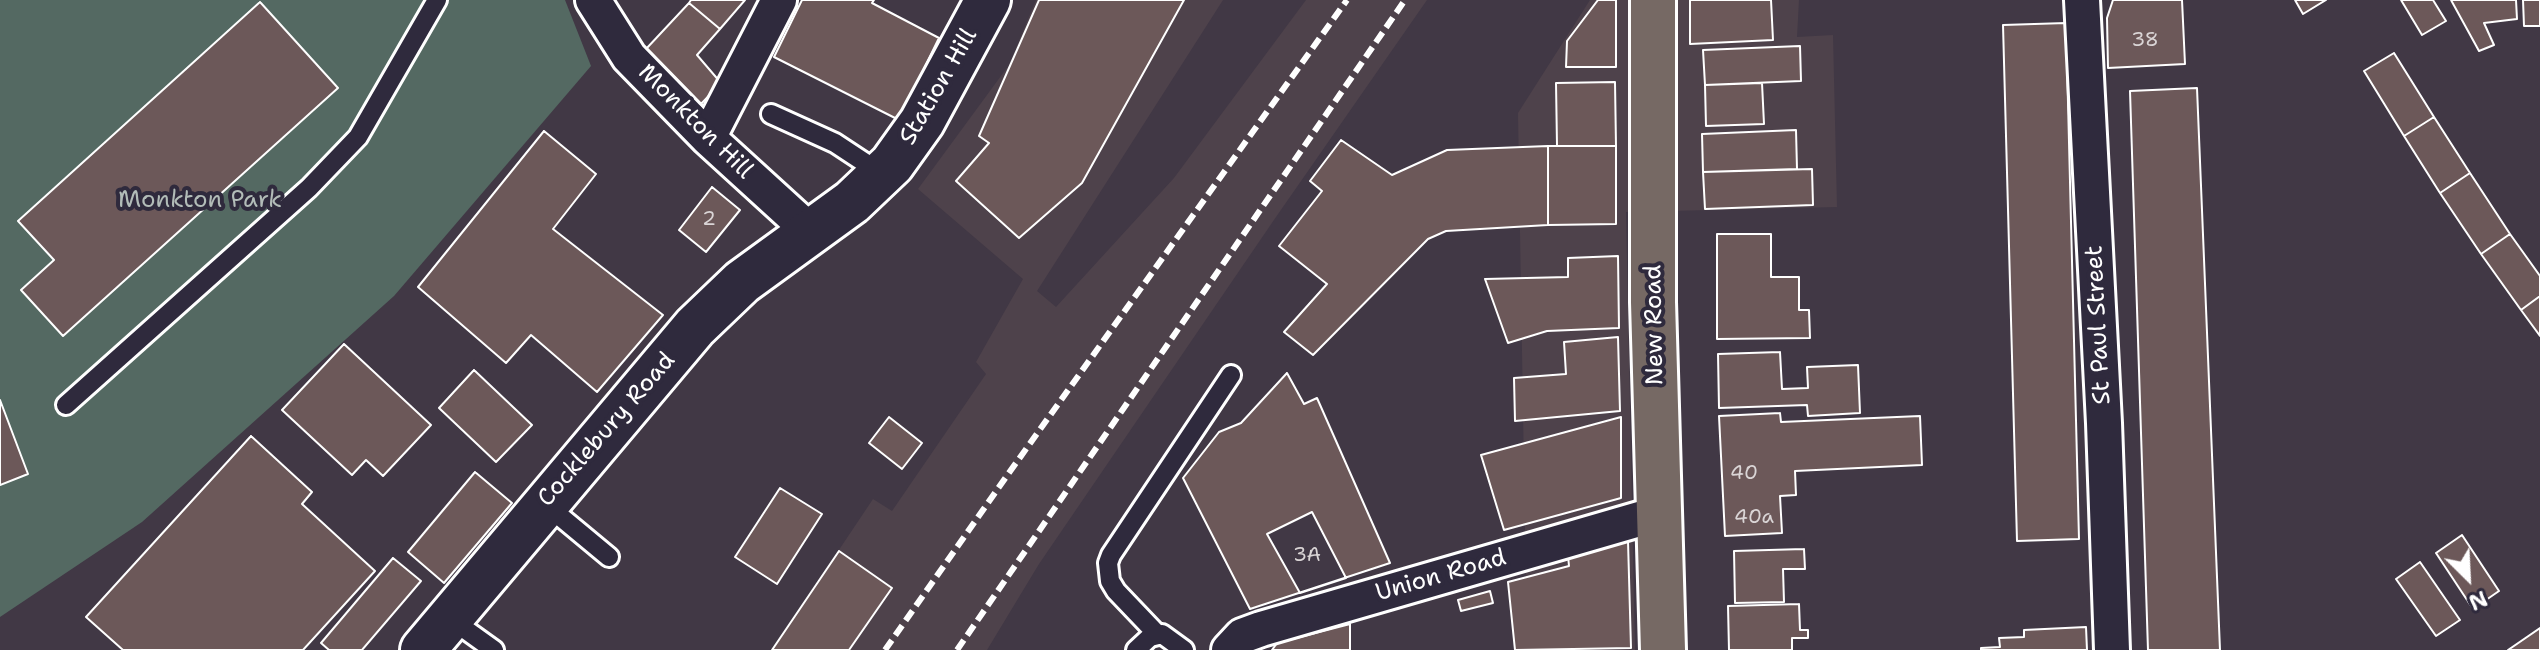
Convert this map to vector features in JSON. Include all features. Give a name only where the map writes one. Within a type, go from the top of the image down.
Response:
[{"type":"main road","name":"New Road","points":[[1653,0],[1653,302],[1663,650]]},
{"type":"street","name":"Monkton Hill","points":[[593,0],[629,57],[708,138],[811,232]]},
{"type":"street","points":[[708,138],[779,0]]},
{"type":"street","name":"Station Hill","points":[[811,232],[852,202],[909,144],[988,0]]},
{"type":"street","name":"St Paul Street","points":[[2082,0],[2104,423],[2112,650]]},
{"type":"street","name":"Cocklebury Road","points":[[435,634],[695,327],[742,282],[811,232]]},
{"type":"street","name":"Union Road","points":[[1229,650],[1242,636],[1261,629],[1660,513]]},
{"type":"lane","points":[[66,405],[309,188],[358,137],[437,0]]},
{"type":"lane","points":[[771,114],[835,143],[882,174]]},
{"type":"lane","points":[[1184,650],[1168,636],[1157,634],[1116,591],[1110,581],[1108,563],[1231,375]]},
{"type":"lane","points":[[544,503],[609,557]]},
{"type":"lane","points":[[435,634],[494,650]]},
{"type":"lane","points":[[1136,650],[1157,634]]},
{"type":"shaded area","points":[[1036,0],[1223,0],[1037,291],[1056,307],[1174,178],[1306,0],[1427,0],[1039,564],[987,650],[772,650],[873,499],[892,511],[986,374],[976,362],[1023,279],[918,189],[1009,65]]},
{"type":"shaded area","points":[[1590,0],[1799,0],[1797,37],[1833,35],[1837,207],[1626,212],[1635,650],[1527,650],[1518,113]]},
{"type":"green space","name":"Monkton Park","points":[[0,0],[565,0],[591,66],[394,296],[142,522],[0,617]]},
{"type":"building","points":[[691,0],[745,0],[720,29],[689,3]]},
{"type":"building","points":[[802,0],[874,0],[872,3],[939,38],[899,120],[774,57]]},
{"type":"building","points":[[1039,0],[1184,0],[1082,183],[1019,238],[956,181],[989,143],[979,136]]},
{"type":"building","points":[[1598,0],[1616,0],[1616,67],[1566,67],[1567,41]]},
{"type":"building","points":[[1690,0],[1771,0],[1773,40],[1690,44]]},
{"type":"building","points":[[2113,0],[2182,0],[2185,64],[2108,68],[2107,18]]},
{"type":"building","points":[[2295,0],[2326,0],[2303,14]]},
{"type":"building","points":[[2401,0],[2433,0],[2446,21],[2422,35]]},
{"type":"building","points":[[2451,0],[2516,0],[2517,19],[2484,23],[2494,45],[2479,51]]},
{"type":"building","points":[[2523,0],[2540,0],[2540,26],[2524,26]]},
{"type":"building","points":[[260,2],[338,88],[63,336],[21,290],[54,260],[18,221]]},
{"type":"building","points":[[689,3],[720,29],[697,55],[721,83],[701,104],[646,49]]},
{"type":"building","points":[[2066,23],[2079,539],[2017,541],[2003,25]]},
{"type":"building","points":[[1800,46],[1801,81],[1705,85],[1703,50]]},
{"type":"building","points":[[2394,53],[2434,117],[2404,136],[2364,71]]},
{"type":"building","points":[[1615,82],[1616,146],[1557,146],[1556,83]]},
{"type":"building","points":[[1762,83],[1764,124],[1706,126],[1705,85]]},
{"type":"building","points":[[2197,88],[2220,650],[2148,650],[2130,91]]},
{"type":"building","points":[[2434,117],[2470,173],[2440,193],[2404,136]]},
{"type":"building","points":[[1796,130],[1797,169],[1703,172],[1702,134]]},
{"type":"building","points":[[544,131],[596,174],[553,229],[663,315],[597,392],[531,335],[506,363],[418,287]]},
{"type":"building","points":[[1341,140],[1392,175],[1447,150],[1548,146],[1548,225],[1446,231],[1428,239],[1313,355],[1284,332],[1327,284],[1279,246],[1322,191],[1310,181]]},
{"type":"building","points":[[1548,146],[1616,146],[1616,224],[1548,225]]},
{"type":"building","points":[[1812,169],[1813,205],[1705,209],[1703,172]]},
{"type":"building","points":[[2470,173],[2510,234],[2481,254],[2440,193]]},
{"type":"building","points":[[712,187],[740,210],[706,252],[679,230]]},
{"type":"building","points":[[1717,234],[1771,234],[1771,277],[1799,277],[1799,310],[1809,310],[1810,338],[1717,339]]},
{"type":"building","points":[[2510,234],[2540,276],[2540,296],[2521,310],[2481,254]]},
{"type":"building","points":[[1618,256],[1619,328],[1547,331],[1508,343],[1485,279],[1568,277],[1568,258]]},
{"type":"building","points":[[2540,296],[2540,336],[2521,310]]},
{"type":"building","points":[[1618,337],[1620,411],[1515,421],[1514,378],[1566,374],[1564,342]]},
{"type":"building","points":[[344,344],[431,425],[383,476],[366,460],[352,475],[282,410]]},
{"type":"building","points":[[1780,352],[1782,389],[1808,388],[1807,367],[1858,365],[1860,413],[1808,416],[1807,405],[1719,408],[1718,354]]},
{"type":"building","points":[[474,370],[532,425],[496,462],[439,408]]},
{"type":"building","points":[[1287,373],[1304,404],[1317,398],[1390,563],[1250,609],[1183,478],[1219,432],[1241,423]]},
{"type":"building","points":[[0,400],[28,474],[0,485]]},
{"type":"building","points":[[1780,413],[1781,422],[1920,416],[1922,465],[1795,471],[1796,495],[1780,496],[1782,533],[1725,536],[1719,416]]},
{"type":"building","points":[[889,417],[922,443],[902,469],[869,443]]},
{"type":"building","points":[[1621,417],[1621,498],[1504,530],[1481,455]]},
{"type":"building","points":[[251,436],[312,492],[302,504],[375,571],[303,650],[123,650],[86,617]]},
{"type":"building","points":[[475,472],[512,503],[444,583],[408,552]]},
{"type":"building","points":[[780,488],[822,514],[777,584],[735,557]]},
{"type":"building","points":[[1312,512],[1346,578],[1300,593],[1267,534]]},
{"type":"building","points":[[2462,535],[2499,591],[2473,609],[2436,553]]},
{"type":"building","points":[[1628,541],[1631,648],[1515,650],[1508,582],[1569,566],[1568,556]]},
{"type":"building","points":[[1804,549],[1805,569],[1783,569],[1784,602],[1735,603],[1734,551]]},
{"type":"building","points":[[839,551],[892,588],[849,650],[772,650]]},
{"type":"building","points":[[393,558],[421,581],[362,650],[329,650],[321,643]]},
{"type":"building","points":[[2420,562],[2460,620],[2436,636],[2396,579]]},
{"type":"building","points":[[1490,591],[1493,603],[1461,611],[1458,600]]},
{"type":"building","points":[[1799,604],[1800,630],[1808,630],[1808,638],[1792,638],[1792,650],[1729,650],[1728,606]]},
{"type":"building","points":[[1350,624],[1350,650],[1272,650],[1277,643]]},
{"type":"building","points":[[2086,627],[2087,650],[1981,650],[2000,647],[1999,638],[2024,637],[2024,630]]},
{"type":"building","points":[[2540,628],[2540,650],[2508,650]]},
{"type":"railway","points":[[885,650],[1347,0]]},
{"type":"railway","points":[[957,650],[1405,0]]}]
